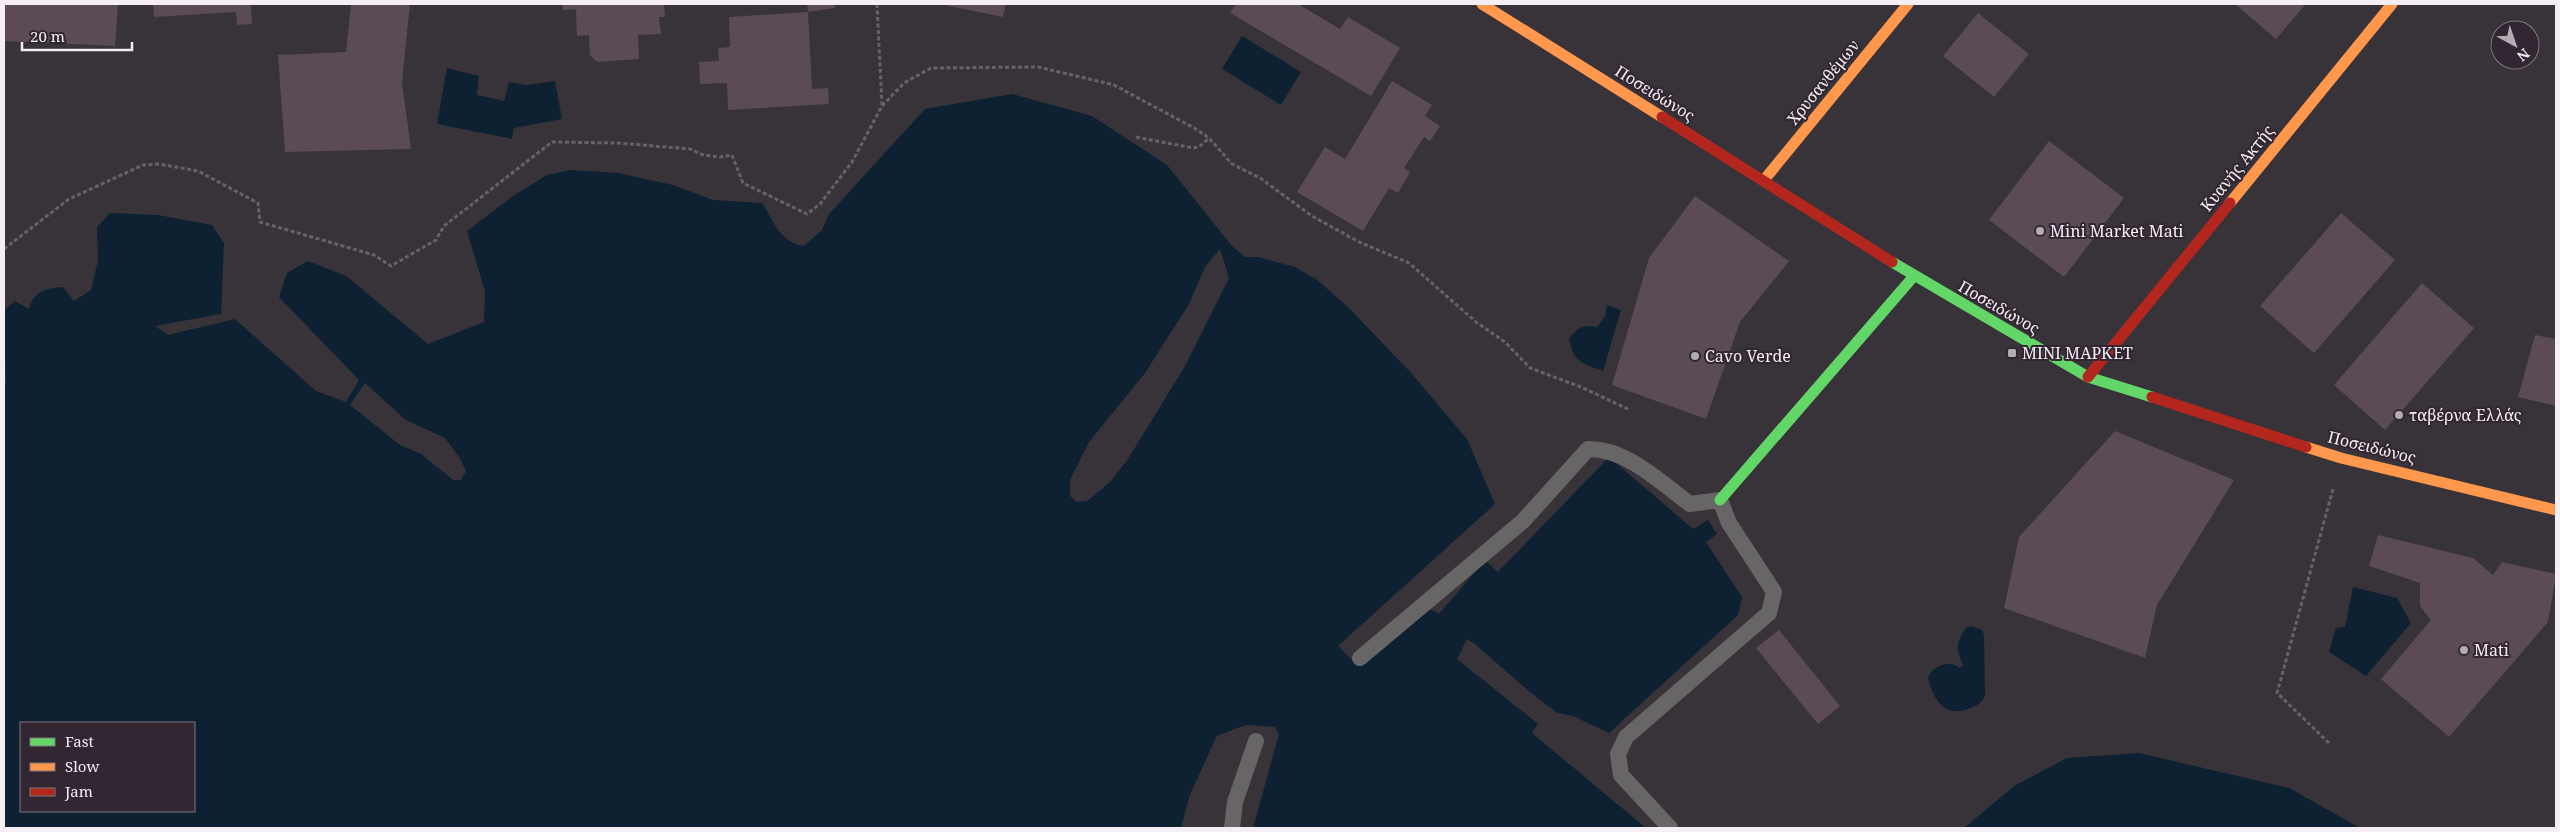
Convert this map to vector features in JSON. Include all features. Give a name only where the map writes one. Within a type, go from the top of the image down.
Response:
[{"type":"street","name":"Ποσειδώνος","points":[[1482,4],[1914,276],[2088,377],[2341,458],[2556,510]]},
{"type":"street","name":"Χρυσανθέμων","points":[[1764,180],[1908,4]]},
{"type":"street","name":"Κυανής Ακτής","points":[[2088,377],[2392,4]]},
{"type":"street","points":[[1720,500],[1914,276]]},
{"type":"lane","points":[[1360,658],[1523,521],[1588,449],[1601,448],[1634,463],[1690,504],[1720,500],[1729,523],[1774,592],[1770,613],[1626,737],[1618,754],[1621,775],[1670,828]]},
{"type":"lane","points":[[1232,828],[1235,802],[1256,741]]},
{"type":"path","points":[[877,4],[882,106]]},
{"type":"path","points":[[4,249],[69,199],[125,172],[143,165],[159,164],[198,171],[258,203],[260,222],[374,255],[391,266],[436,240],[444,226],[552,142],[618,143],[690,149],[703,155],[720,157],[732,155],[742,183],[807,214],[820,204],[852,162],[882,106],[904,83],[931,68],[1038,67],[1114,85],[1209,138],[1232,164],[1260,178],[1312,216],[1359,242],[1409,263],[1476,322],[1505,342],[1530,368],[1581,387],[1628,409]]},
{"type":"path","points":[[1136,137],[1192,148],[1199,146],[1209,138]]},
{"type":"path","points":[[2330,743],[2276,693],[2341,458]]},
{"type":"water","points":[[1242,36],[1301,72],[1281,105],[1222,69]]},
{"type":"water","points":[[447,68],[479,76],[477,95],[504,101],[509,82],[527,85],[555,81],[562,119],[514,128],[512,139],[437,124]]},
{"type":"water","points":[[1012,94],[1092,116],[1167,165],[1232,246],[1245,257],[1258,257],[1295,267],[1316,279],[1349,308],[1412,374],[1467,439],[1495,504],[1338,646],[1358,666],[1426,607],[1439,614],[1485,560],[1498,572],[1609,457],[1693,529],[1708,520],[1717,534],[1706,542],[1742,597],[1738,615],[1609,733],[1573,716],[1557,713],[1467,639],[1457,659],[1538,724],[1532,733],[1646,828],[1253,828],[1279,734],[1274,727],[1246,725],[1217,736],[1190,795],[1181,828],[4,828],[4,386],[6,383],[4,310],[15,301],[29,309],[37,294],[45,290],[63,287],[74,301],[91,290],[98,260],[97,227],[110,213],[158,215],[212,225],[224,243],[221,314],[155,326],[168,335],[235,319],[316,391],[346,402],[359,380],[279,297],[287,273],[308,261],[346,276],[428,344],[484,322],[485,291],[467,231],[513,196],[547,175],[571,170],[618,173],[673,185],[713,200],[762,203],[778,230],[788,240],[804,246],[822,230],[829,214],[925,109]]},
{"type":"water","points":[[1607,305],[1621,310],[1603,371],[1576,358],[1569,339],[1581,327],[1597,327],[1605,316]]},
{"type":"water","points":[[2353,587],[2397,598],[2411,623],[2366,676],[2329,652],[2336,628],[2345,627]]},
{"type":"water","points":[[1971,626],[1982,630],[1984,635],[1985,695],[1976,706],[1962,711],[1955,711],[1942,706],[1937,700],[1928,678],[1933,670],[1942,665],[1952,664],[1960,668],[1963,665],[1958,646],[1960,637],[1966,628]]},
{"type":"water","points":[[2139,753],[2289,788],[2360,828],[1964,828],[2014,786],[2067,758]]},
{"type":"pier","points":[[1220,249],[1229,278],[1185,366],[1128,459],[1111,481],[1087,501],[1077,502],[1070,496],[1070,480],[1089,442],[1145,373],[1189,304],[1205,267]]},
{"type":"pier","points":[[365,383],[406,420],[445,438],[459,457],[466,471],[461,480],[453,480],[421,454],[400,445],[350,405]]},
{"type":"pier","points":[[1246,725],[1244,729],[1219,738],[1192,796],[1183,828],[1181,828],[1190,795],[1217,736]]},
{"type":"building","points":[[4,4],[118,4],[115,46],[4,41]]},
{"type":"building","points":[[153,4],[251,4],[252,24],[237,25],[236,12],[154,17]]},
{"type":"building","points":[[351,4],[410,4],[402,83],[411,149],[285,152],[278,55],[346,52]]},
{"type":"building","points":[[562,4],[664,4],[665,17],[659,17],[661,34],[638,35],[639,59],[597,62],[590,55],[589,35],[577,36],[576,9],[563,10]]},
{"type":"building","points":[[807,4],[835,4],[835,8],[808,12]]},
{"type":"building","points":[[940,4],[1006,4],[1003,17]]},
{"type":"building","points":[[1236,4],[1298,4],[1340,29],[1348,17],[1400,48],[1371,96],[1230,13]]},
{"type":"building","points":[[2235,4],[2306,4],[2276,39]]},
{"type":"building","points":[[808,12],[812,89],[828,88],[829,104],[728,110],[727,83],[700,84],[699,62],[719,61],[718,48],[730,47],[729,17]]},
{"type":"building","points":[[1978,13],[2029,54],[1994,97],[1943,56]]},
{"type":"building","points":[[1392,81],[1432,105],[1425,116],[1440,126],[1430,141],[1424,137],[1404,168],[1410,172],[1398,193],[1389,188],[1363,231],[1297,192],[1325,147],[1345,159]]},
{"type":"building","points":[[2049,141],[2124,198],[2064,277],[1989,220]]},
{"type":"building","points":[[1695,196],[1789,261],[1740,322],[1706,419],[1612,385],[1649,258]]},
{"type":"building","points":[[2341,213],[2395,260],[2314,353],[2260,306]]},
{"type":"building","points":[[2422,283],[2474,328],[2385,430],[2334,385]]},
{"type":"building","points":[[2535,335],[2556,339],[2556,406],[2518,397]]},
{"type":"building","points":[[2115,431],[2234,480],[2157,605],[2145,658],[2004,608],[2019,537]]},
{"type":"building","name":"Mati","points":[[2378,535],[2473,558],[2493,575],[2502,562],[2556,574],[2548,622],[2449,737],[2381,679],[2431,620],[2420,606],[2420,583],[2369,566]]},
{"type":"building","points":[[1779,630],[1840,706],[1818,724],[1756,648]]},
{"type":"traffic: fast","points":[[1892,262],[2088,377],[2152,397]]},
{"type":"traffic: fast","points":[[1720,500],[1914,276]]},
{"type":"traffic: slow","points":[[1482,4],[1662,117]]},
{"type":"traffic: slow","points":[[1764,180],[1908,4]]},
{"type":"traffic: slow","points":[[2230,203],[2392,4]]},
{"type":"traffic: slow","points":[[2306,447],[2341,458],[2556,510]]},
{"type":"traffic: jam","points":[[1662,117],[1892,262]]},
{"type":"traffic: jam","points":[[2088,377],[2230,203]]},
{"type":"traffic: jam","points":[[2152,397],[2306,447]]},
{"type":"place","name":"Mini Market Mati","points":[[2040,231]]},
{"type":"place","name":"ΜΙΝΙ ΜΑΡΚΕΤ","points":[[2012,353]]},
{"type":"place","name":"Cavo Verde","points":[[1695,356]]},
{"type":"place","name":"ταβέρνα Ελλάς","points":[[2399,415]]},
{"type":"place","name":"Mati","points":[[2464,650]]}]
